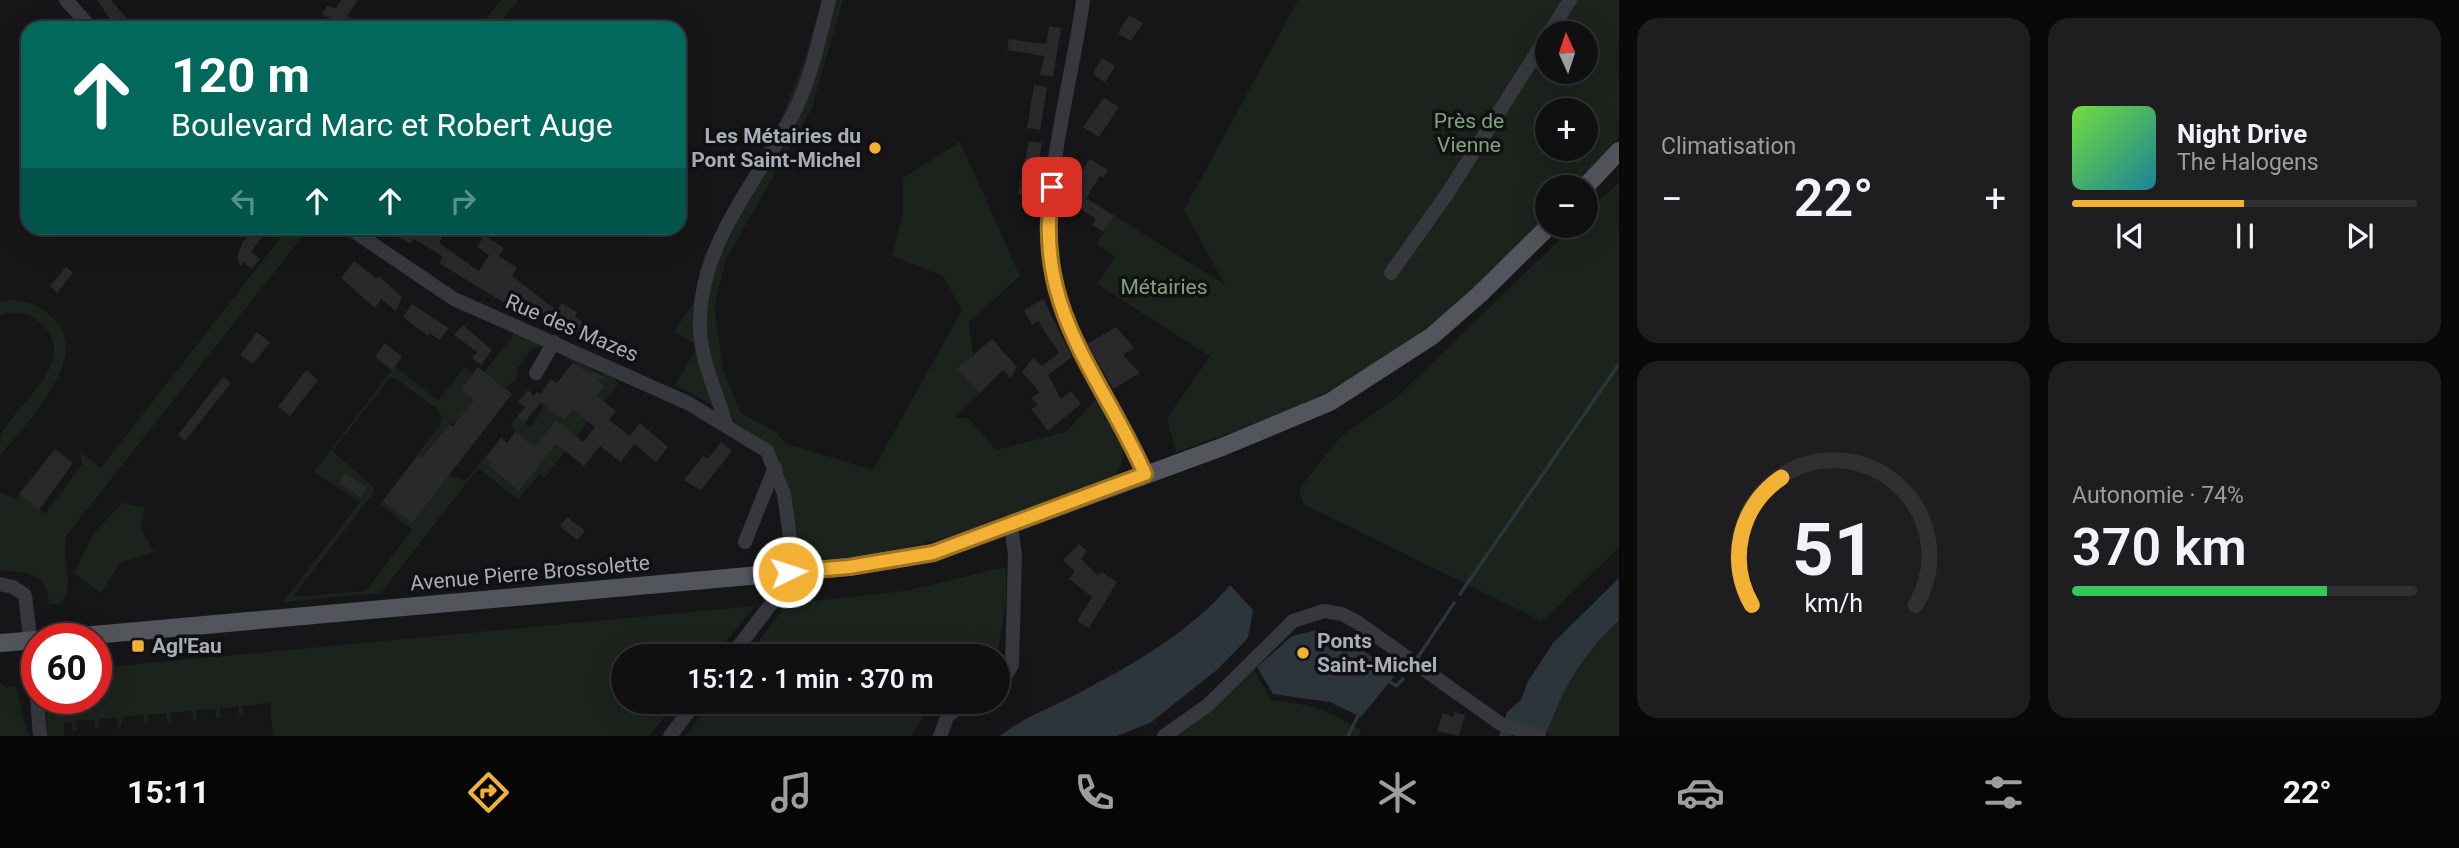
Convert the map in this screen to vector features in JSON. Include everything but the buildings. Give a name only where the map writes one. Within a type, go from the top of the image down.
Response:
[{"type":"main road","points":[[1597,175],[1619,152]]},
{"type":"main road","name":"Avenue Pierre Brossolette","points":[[112,632],[849,567],[933,553],[1290,420],[1330,402],[1371,378],[1432,336],[1480,294],[1537,238]]},
{"type":"main road","name":"Avenue Pierre Brossolette","points":[[0,643],[21,641]]},
{"type":"street","points":[[66,0],[85,21]]},
{"type":"street","points":[[726,424],[702,353],[700,331],[703,289],[727,226],[798,103],[829,0]]},
{"type":"street","points":[[1083,0],[1048,214],[1048,257],[1055,292],[1070,331],[1145,474]]},
{"type":"street","points":[[1391,274],[1447,194],[1570,0]]},
{"type":"street","name":"Rue des Mazes","points":[[359,235],[438,290],[641,380],[726,424],[767,451],[775,467],[788,515],[793,551],[788,572]]},
{"type":"street","points":[[536,373],[554,342]]},
{"type":"street","points":[[745,542],[775,467]]},
{"type":"street","points":[[1010,670],[1015,554],[1011,526]]},
{"type":"street","points":[[740,644],[775,599],[788,572]]},
{"type":"street","points":[[0,584],[13,587],[25,595],[34,623]]},
{"type":"street","points":[[1164,736],[1208,705],[1293,621],[1324,611],[1342,614],[1357,622],[1501,724],[1539,736]]},
{"type":"street","points":[[38,714],[40,736]]},
{"type":"street","points":[[670,736],[687,714]]},
{"type":"street","points":[[940,736],[950,714]]},
{"type":"green space","points":[[501,0],[518,0],[502,21],[484,21]]},
{"type":"green space","points":[[822,0],[826,0],[790,112],[735,205],[699,299],[717,407],[675,385],[696,350],[694,343],[674,331],[692,306],[703,259],[722,219],[781,119],[802,66]]},
{"type":"green space","points":[[832,0],[843,0],[811,110],[726,259],[714,307],[723,370],[740,413],[776,432],[785,443],[873,470],[962,310],[943,276],[892,256],[903,213],[903,178],[960,142],[1020,276],[969,322],[973,355],[958,369],[980,393],[955,418],[968,418],[996,450],[1066,432],[1098,397],[1120,436],[1123,457],[1114,476],[985,526],[885,552],[824,559],[811,557],[800,550],[791,497],[769,446],[735,422],[716,388],[703,315],[717,254],[787,132]]},
{"type":"green space","points":[[1298,0],[1619,0],[1619,138],[1598,160],[1598,98],[1535,98],[1535,161],[1597,161],[1584,175],[1535,175],[1535,226],[1509,253],[1429,326],[1361,374],[1283,412],[1176,452],[1167,418],[1210,356],[1097,284],[1115,257],[1096,244],[1115,216],[1225,285],[1184,210]]},
{"type":"green space","points":[[1619,182],[1619,548],[1542,621],[1303,504],[1299,489],[1340,437],[1397,397],[1562,238],[1598,238],[1598,202]]},
{"type":"green space","points":[[283,235],[303,235],[67,535],[65,553],[68,579],[65,596],[60,604],[49,604],[40,579],[0,570],[0,492],[16,499],[20,495],[45,514],[82,465],[81,453],[101,468]]},
{"type":"green space","points":[[17,300],[38,307],[55,320],[64,336],[65,353],[60,372],[50,391],[0,456],[1,435],[42,382],[54,352],[52,337],[36,319],[21,313],[0,315],[0,301]]},
{"type":"green space","points":[[515,333],[543,346],[531,349],[518,367],[516,380],[505,388],[492,378],[476,440],[455,423],[449,424],[426,453],[451,473],[445,472],[447,475],[465,481],[484,457],[491,463],[488,467],[519,490],[556,444],[565,451],[545,477],[540,474],[518,499],[478,468],[381,593],[283,602],[360,502],[314,472],[395,366],[438,401],[465,367],[473,374],[461,390],[467,394]],"holes":[[[390,378],[395,378],[437,409],[442,417],[440,425],[380,504],[412,530],[366,591],[293,597],[374,492],[374,487],[332,451]]]},
{"type":"green space","points":[[566,356],[594,369],[591,374],[599,380],[605,373],[619,383],[576,437],[548,430],[535,447],[515,432],[511,423],[517,417],[531,428],[547,399],[543,389],[551,379],[545,389],[582,416],[605,387]]},
{"type":"green space","points":[[122,503],[145,507],[141,529],[154,552],[120,563],[101,593],[74,573],[94,533]]},
{"type":"green space","points":[[1006,567],[1006,602],[999,644],[756,644],[787,604],[905,591]]},
{"type":"green space","points":[[755,606],[724,644],[611,644],[611,714],[667,714],[649,736],[273,736],[270,703],[242,706],[243,715],[239,715],[238,707],[220,708],[220,717],[216,718],[215,709],[196,710],[197,720],[193,720],[192,711],[170,713],[171,722],[167,722],[166,713],[147,715],[148,724],[144,724],[143,715],[122,717],[122,726],[118,727],[117,718],[99,719],[99,728],[95,729],[94,720],[76,721],[77,730],[73,731],[72,722],[64,723],[64,736],[47,736],[47,714],[112,714],[112,666]]},
{"type":"green space","points":[[1619,610],[1619,736],[1552,736],[1545,733],[1553,683]]},
{"type":"green space","points":[[1253,668],[1271,700],[1307,706],[1338,717],[1361,730],[1359,736],[1170,736]]},
{"type":"green space","points":[[0,682],[5,687],[16,686],[21,714],[31,736],[0,736]]},
{"type":"green space","points":[[702,714],[924,714],[911,736],[685,736]]},
{"type":"shaded area","points":[[1619,578],[1619,620],[1593,647],[1574,674],[1545,736],[1515,724],[1511,736],[1499,736],[1507,712],[1521,700],[1527,683],[1553,643]]},
{"type":"shaded area","points":[[1230,585],[1253,610],[1248,638],[1218,669],[1150,723],[1117,736],[1000,736],[1026,719],[1135,662],[1196,619]]},
{"type":"shaded area","points":[[1317,630],[1344,637],[1396,674],[1361,717],[1330,702],[1273,694],[1257,667],[1292,636]]},
{"type":"waterway","points":[[1460,594],[1619,364]]},
{"type":"waterway","points":[[1418,657],[1454,603]]},
{"type":"waterway","points":[[1386,679],[1396,686],[1403,679]]},
{"type":"waterway","points":[[1348,736],[1360,712]]},
{"type":"place","name":"Les Métairies du Pont Saint-Michel","points":[[875,148]]},
{"type":"place","name":"Agl'Eau","points":[[138,646]]},
{"type":"place","name":"Ponts Saint-Michel","points":[[1303,653]]},
{"type":"route","points":[[788,572],[849,567],[933,553],[1145,474],[1124,429],[1070,331],[1055,292],[1048,257],[1048,214],[1052,187]]},
{"type":"park label","name":"Près de Vienne","points":[[1469,133]]},
{"type":"park label","name":"Métairies","points":[[1164,287]]}]
